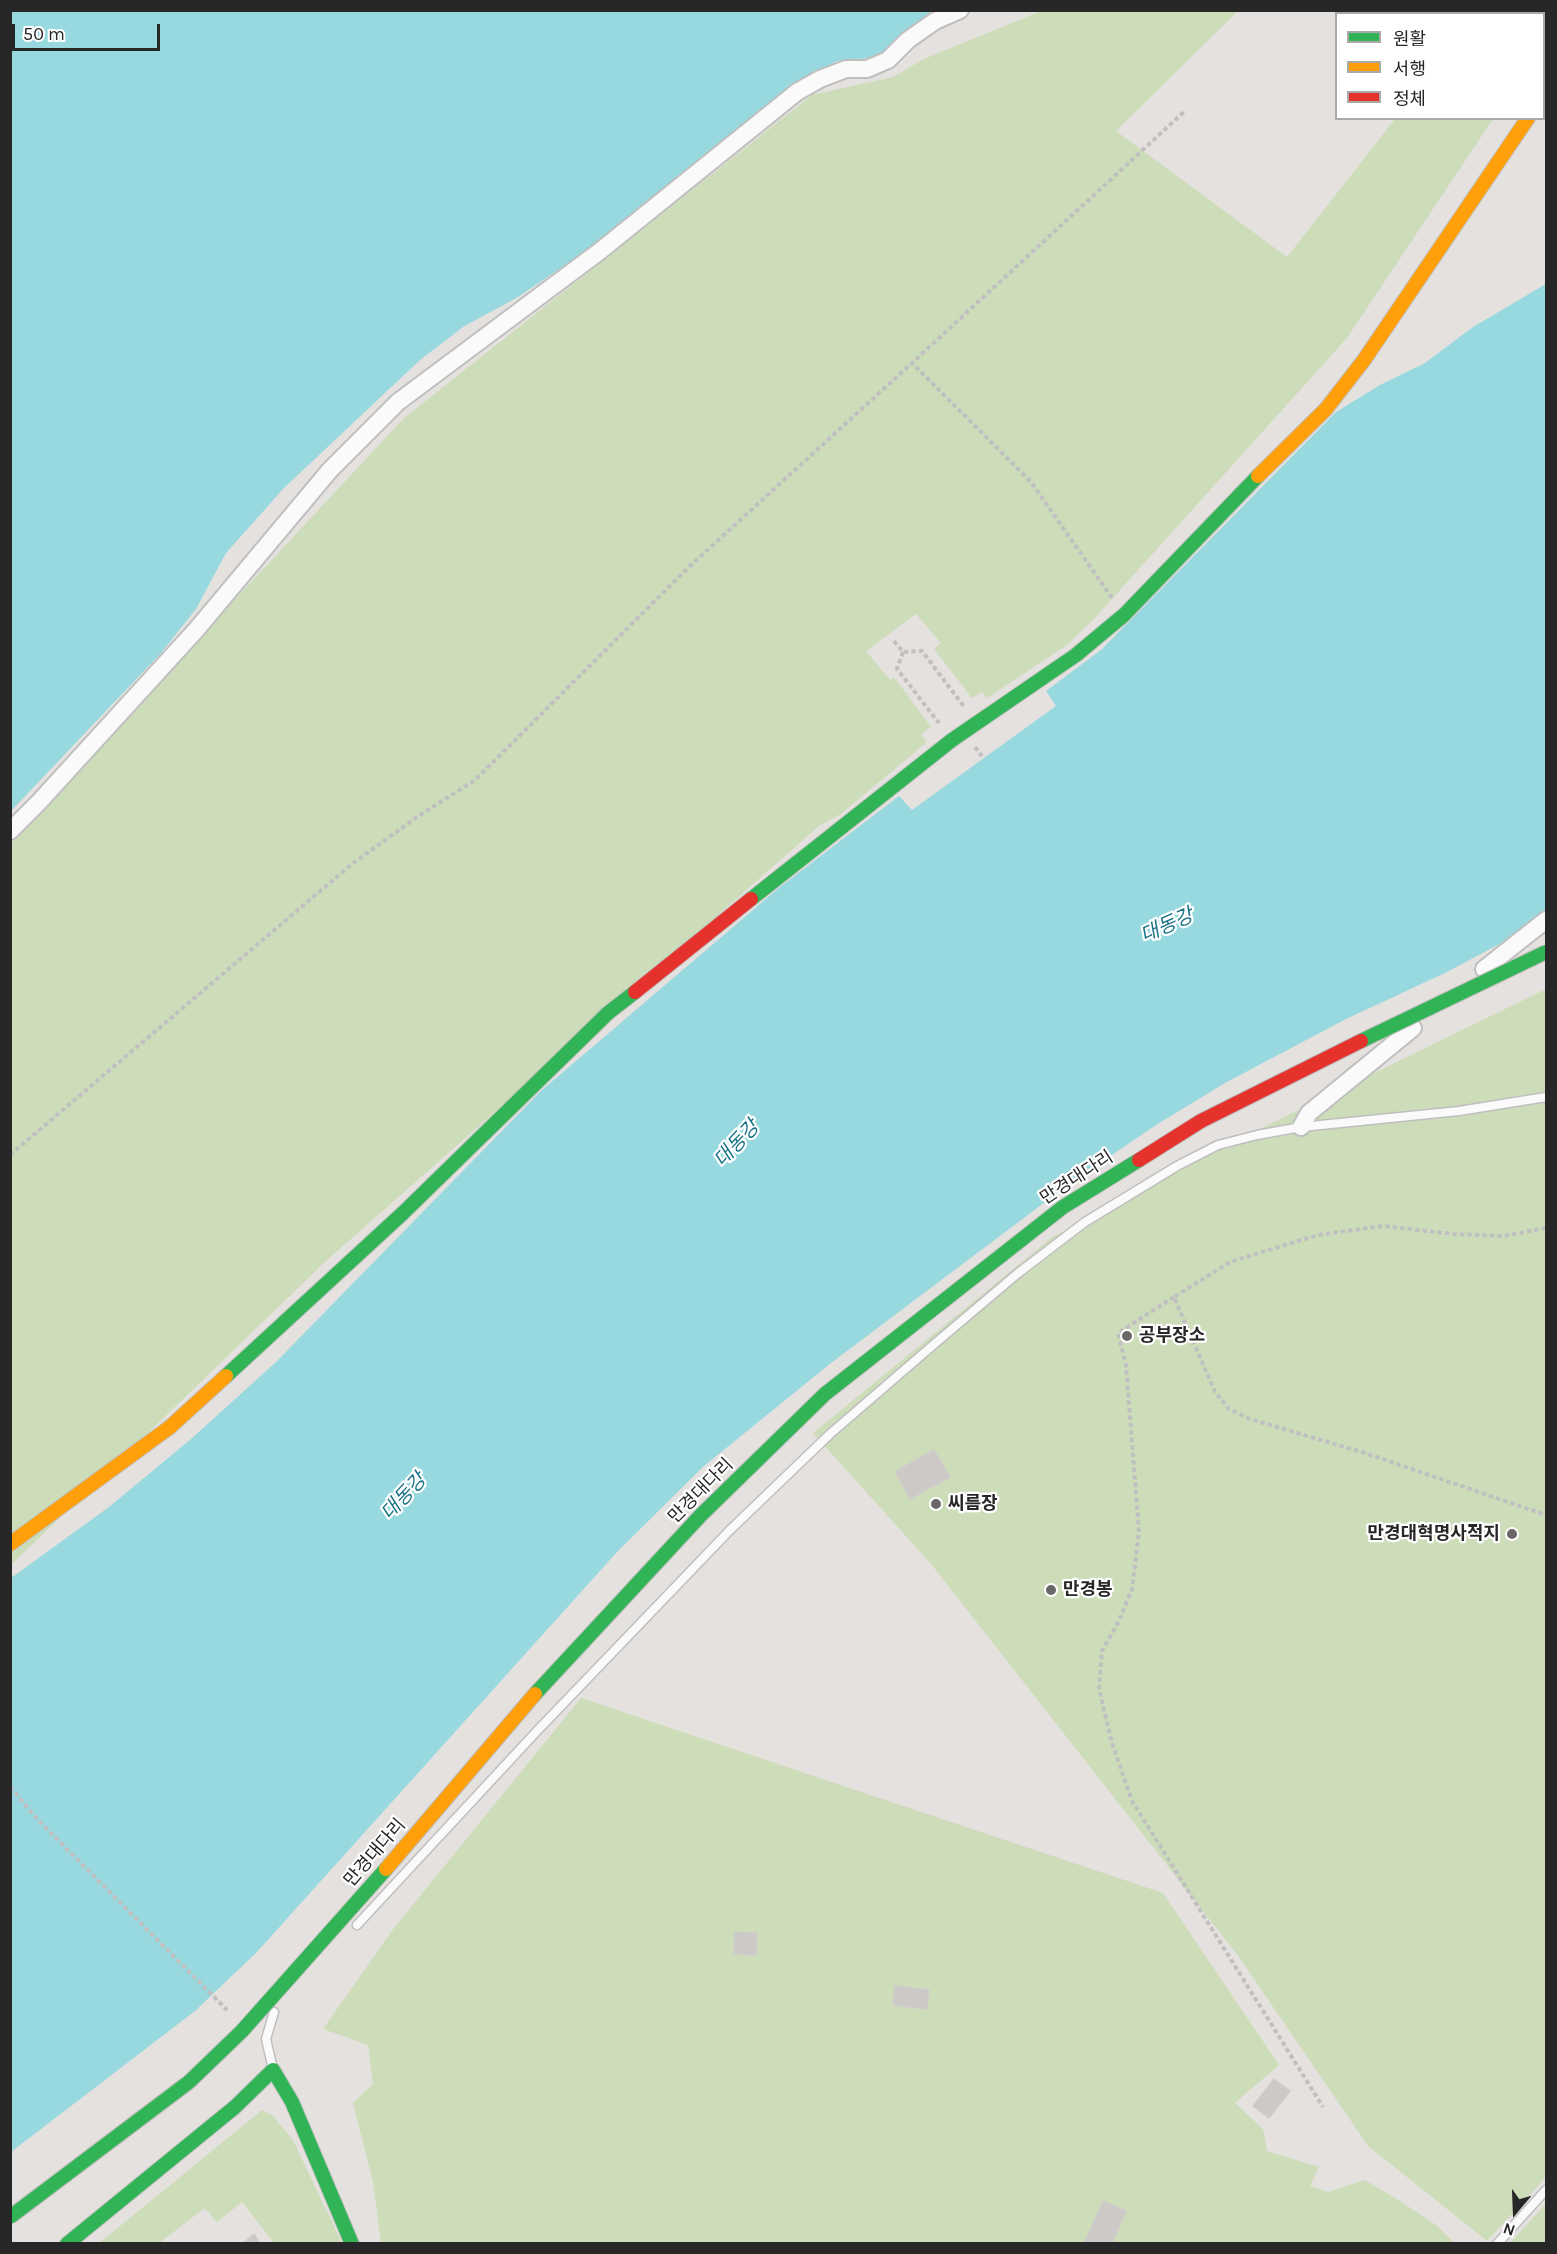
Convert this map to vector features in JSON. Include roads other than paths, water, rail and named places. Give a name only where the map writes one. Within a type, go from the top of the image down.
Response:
[{"type":"main road","points":[[10,1544],[170,1427],[403,1213],[608,1013],[952,740],[1076,655],[1124,615],[1242,492],[1326,409],[1364,360],[1527,120]]},
{"type":"main road","name":"만경대다리","points":[[10,2217],[189,2082],[242,2031],[392,1862],[555,1670],[701,1515],[825,1394],[1063,1207],[1201,1121],[1456,994],[1546,952]]},
{"type":"main road","points":[[67,2244],[235,2107],[273,2070],[292,2102],[352,2244]]},
{"type":"street","points":[[10,831],[196,630],[330,470],[398,402],[600,251],[797,92],[820,79],[846,69],[867,69],[888,60],[935,21],[960,10]]},
{"type":"street","points":[[1300,1127],[1309,1113],[1533,928],[1546,920]]},
{"type":"lane","points":[[352,1930],[545,1723],[730,1530],[830,1434],[1000,1288],[1085,1222],[1177,1166],[1218,1146],[1257,1135],[1300,1127],[1459,1111],[1546,1097]]},
{"type":"lane","points":[[273,2070],[266,2039],[272,2014],[279,2005]]},
{"type":"lane","points":[[1497,2244],[1546,2190]]},
{"type":"water","points":[[11,11],[949,11],[881,57],[837,61],[803,82],[580,255],[518,297],[463,327],[420,360],[284,488],[226,553],[196,609],[161,653],[11,811]]},
{"type":"water","name":"대동강","points":[[1546,284],[1546,916],[1520,933],[1447,972],[1346,1019],[1225,1083],[1156,1125],[1069,1184],[831,1363],[704,1466],[617,1552],[256,1953],[195,2011],[11,2152],[11,1578],[109,1507],[191,1439],[276,1362],[542,1090],[780,887],[899,796],[912,810],[1056,706],[1046,691],[1101,650],[1336,412],[1380,385],[1425,363],[1473,327]]},
{"type":"place","name":"공부장소","points":[[1127,1336]]},
{"type":"place","name":"씨름장","points":[[936,1504]]},
{"type":"place","name":"만경대혁명사적지","points":[[1512,1534]]},
{"type":"place","name":"만경봉","points":[[1051,1590]]}]
